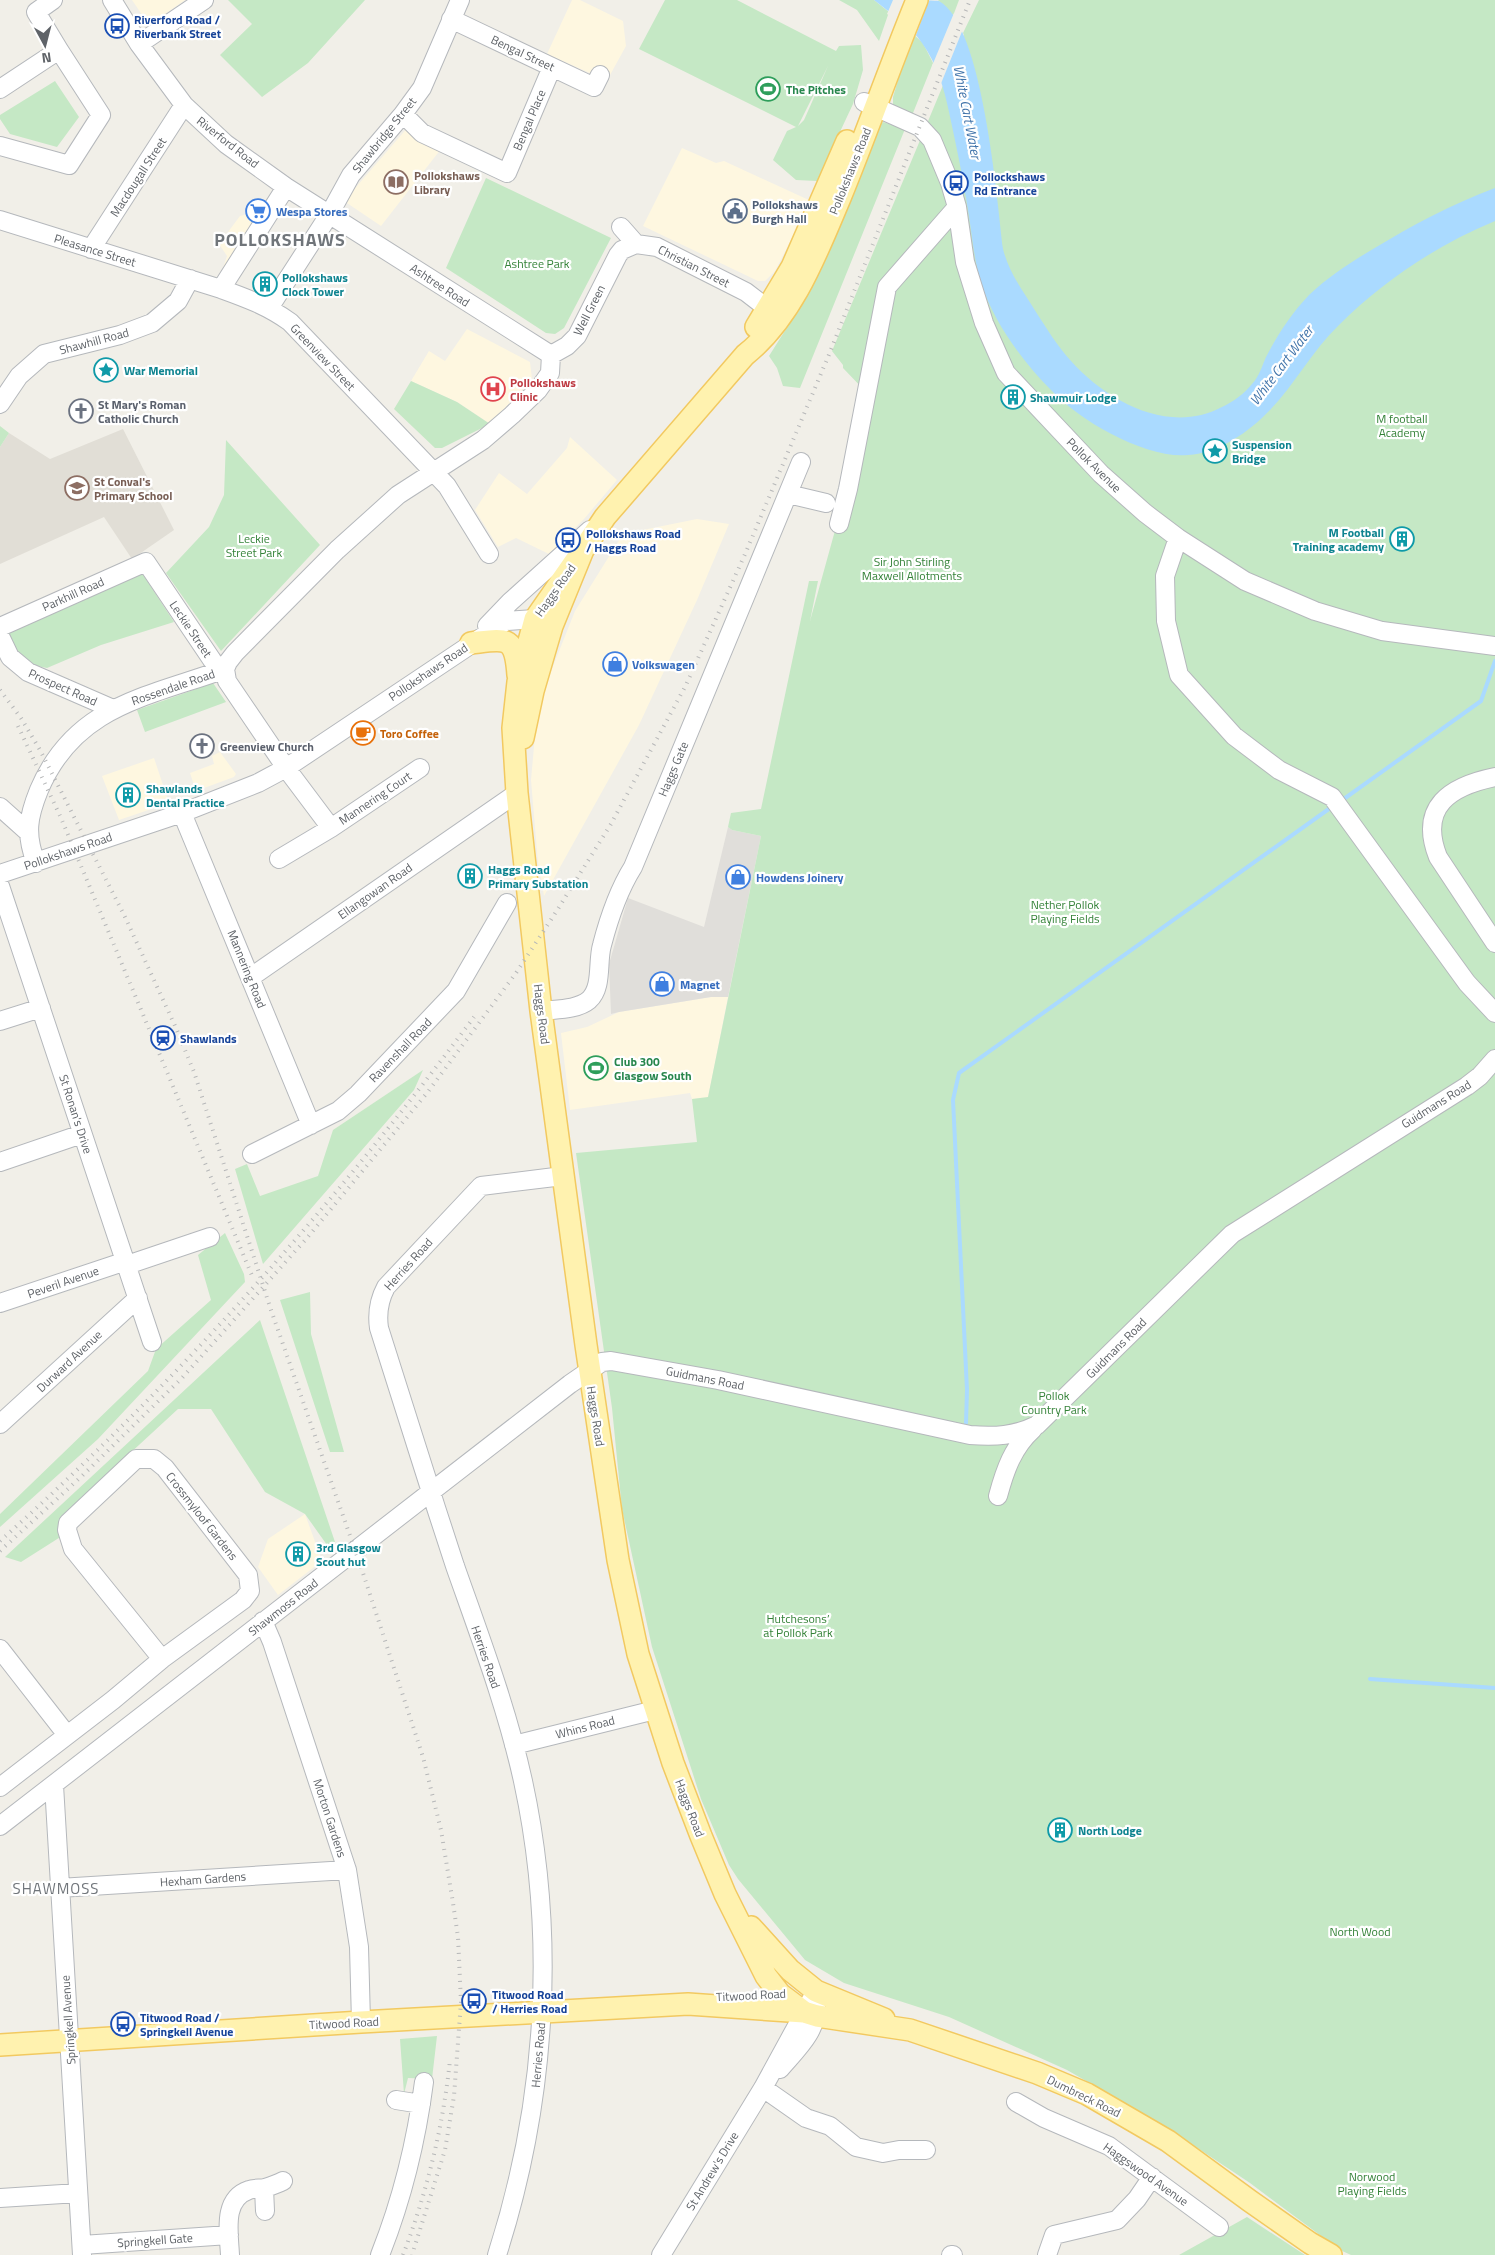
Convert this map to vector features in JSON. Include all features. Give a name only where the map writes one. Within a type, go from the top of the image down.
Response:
[{"type":"main road","name":"Pollokshaws Road","points":[[544,623],[583,550],[605,516],[745,355],[762,341],[774,327],[803,278],[830,219],[900,27],[905,0]]},
{"type":"main road","name":"Pollokshaws Road","points":[[900,27],[917,0]]},
{"type":"main road","name":"Pollokshaws Road","points":[[745,355],[751,334],[768,309],[799,251],[870,105]]},
{"type":"main road","name":"Haggs Road","points":[[516,786],[544,623]]},
{"type":"main road","name":"Haggs Road","points":[[544,623],[518,682],[513,719],[516,786],[541,1011],[589,1370],[622,1587],[655,1710],[688,1806],[725,1894],[766,1976],[780,1994],[811,2014]]},
{"type":"main road","points":[[471,643],[502,639],[510,644],[517,662],[518,682]]},
{"type":"main road","points":[[725,1894],[768,1948],[790,1970],[816,1990],[910,2030]]},
{"type":"main road","name":"Titwood Road","points":[[688,2004],[719,1995],[780,1994],[816,1990]]},
{"type":"main road","name":"Titwood Road","points":[[0,2046],[361,2022],[688,2004],[811,2014]]},
{"type":"main road","name":"Dumbreck Road","points":[[811,2014],[910,2030],[1037,2073],[1086,2094],[1168,2141],[1310,2243],[1331,2255]]},
{"type":"street","points":[[0,146],[68,165],[101,115],[36,12],[53,0]]},
{"type":"street","name":"Riverford Road","points":[[112,0],[139,44],[184,105],[226,144],[286,187],[330,215]]},
{"type":"street","points":[[139,44],[204,0]]},
{"type":"street","name":"Shawbridge Street","points":[[269,308],[330,215],[351,175],[403,114],[422,88],[460,0]]},
{"type":"street","name":"Bengal Street","points":[[451,19],[552,67],[597,81]]},
{"type":"street","points":[[0,89],[59,50]]},
{"type":"street","name":"Bengal Place","points":[[403,114],[422,133],[506,173],[552,67]]},
{"type":"street","name":"Macdougall Street","points":[[91,249],[184,105]]},
{"type":"street","name":"Pollok Avenue","points":[[870,105],[908,120],[926,132],[941,158],[956,207],[965,262],[984,323],[1006,372],[1101,474],[1145,513],[1178,538],[1251,585],[1315,611],[1382,631],[1495,646]]},
{"type":"street","points":[[221,289],[286,187]]},
{"type":"street","points":[[839,524],[848,489],[888,287],[956,207]]},
{"type":"street","name":"Ashtree Road","points":[[330,215],[551,355]]},
{"type":"street","name":"Pleasance Street","points":[[0,220],[190,279]]},
{"type":"street","points":[[620,227],[636,244]]},
{"type":"street","name":"Christian Street","points":[[636,244],[657,247],[746,292],[768,309]]},
{"type":"street","name":"Well Green","points":[[551,355],[567,346],[577,336],[618,255],[622,250],[636,244]]},
{"type":"street","name":"Greenview Street","points":[[190,279],[269,308],[290,322],[446,486],[489,554]]},
{"type":"street","name":"Shawhill Road","points":[[0,404],[23,372],[44,354],[120,335],[152,323],[178,301],[190,279]]},
{"type":"street","points":[[432,471],[483,440],[538,390],[550,373],[551,355]]},
{"type":"street","name":"Haggs Gate","points":[[541,1011],[578,1006],[589,1000],[595,992],[601,946],[622,885],[633,867],[801,462]]},
{"type":"street","name":"Rossendale Road","points":[[36,863],[30,847],[28,832],[34,803],[56,758],[76,734],[93,720],[113,709],[225,669],[235,653],[337,550],[398,494],[432,471]]},
{"type":"street","points":[[788,494],[826,503]]},
{"type":"street","points":[[471,643],[510,602],[605,516]]},
{"type":"street","points":[[1178,538],[1165,576],[1166,621],[1179,675],[1234,736],[1279,770],[1337,805],[1467,983],[1495,1014]]},
{"type":"street","name":"Leckie Street","points":[[146,562],[212,660],[225,669],[227,681],[286,768]]},
{"type":"street","name":"Parkhill Road","points":[[0,627],[146,562]]},
{"type":"street","name":"Pollokshaws Road","points":[[0,874],[182,813],[258,783],[286,768],[506,621],[544,623]]},
{"type":"street","name":"Prospect Road","points":[[0,636],[10,657],[28,672],[113,709]]},
{"type":"street","name":"Mannering Court","points":[[286,768],[331,828]]},
{"type":"street","name":"Mannering Court","points":[[279,860],[331,828],[420,768]]},
{"type":"street","points":[[1495,777],[1472,782],[1445,797],[1433,817],[1431,826],[1433,844],[1438,857],[1495,943]]},
{"type":"street","name":"Ellangowan Road","points":[[251,977],[499,806],[516,786]]},
{"type":"street","points":[[0,807],[28,832]]},
{"type":"street","name":"Mannering Road","points":[[182,813],[311,1125]]},
{"type":"street","name":"St Ronan's Drive","points":[[0,886],[152,1342]]},
{"type":"street","name":"Ravenshall Road","points":[[252,1154],[338,1111],[358,1094],[456,990],[508,902]]},
{"type":"street","points":[[0,1021],[41,1008]]},
{"type":"street","name":"Guidmans Road","points":[[589,1370],[602,1362],[611,1361],[718,1380],[970,1435],[1008,1435],[1023,1432],[1037,1425],[1232,1234],[1466,1086],[1480,1076],[1495,1059]]},
{"type":"street","points":[[0,1162],[82,1134]]},
{"type":"street","name":"Herries Road","points":[[497,2255],[520,2176],[532,2120],[542,2012],[539,1889],[529,1811],[514,1745],[500,1698],[430,1493],[379,1328],[380,1304],[386,1287],[481,1186],[563,1176]]},
{"type":"street","name":"Peveril Avenue","points":[[0,1303],[210,1237]]},
{"type":"street","name":"Durward Avenue","points":[[0,1424],[138,1298]]},
{"type":"street","name":"Shawmoss Road","points":[[0,1826],[589,1370]]},
{"type":"street","points":[[998,1496],[1003,1477],[1015,1449],[1037,1425]]},
{"type":"street","name":"Crossmyloof Gardens","points":[[0,1788],[113,1700],[162,1659],[243,1600],[250,1591],[248,1575],[165,1468],[154,1459],[136,1459],[68,1523],[67,1530],[73,1549],[162,1659]]},
{"type":"street","name":"Morton Gardens","points":[[263,1622],[272,1642],[347,1870],[359,1946],[361,2022]]},
{"type":"street","points":[[0,1649],[67,1735]]},
{"type":"street","points":[[113,1700],[131,1724]]},
{"type":"street","name":"Whins Road","points":[[514,1745],[655,1710]]},
{"type":"street","name":"Springkell Avenue","points":[[54,1785],[82,2250]]},
{"type":"street","name":"Hexham Gardens","points":[[59,1888],[347,1870]]},
{"type":"street","name":"St Andrew's Drive","points":[[661,2255],[763,2088],[802,2046],[816,1990]]},
{"type":"street","points":[[380,2255],[405,2186],[424,2082]]},
{"type":"street","points":[[763,2088],[806,2118],[830,2126],[856,2147],[883,2153],[898,2150],[926,2150]]},
{"type":"street","points":[[396,2100],[421,2104]]},
{"type":"street","name":"Haggswood Avenue","points":[[1016,2102],[1044,2118],[1109,2146],[1219,2227]]},
{"type":"street","points":[[1046,2255],[1054,2235],[1116,2220],[1137,2199],[1152,2177]]},
{"type":"street","points":[[230,2255],[228,2216],[233,2204],[241,2194],[250,2189],[264,2188],[284,2181]]},
{"type":"street","points":[[264,2188],[265,2211]]},
{"type":"street","points":[[0,2198],[78,2193]]},
{"type":"street","name":"Springkell Gate","points":[[82,2250],[229,2235]]},
{"type":"shaded area","points":[[132,0],[185,0],[149,25]]},
{"type":"shaded area","points":[[572,0],[580,0],[623,21],[626,46],[610,75],[592,74],[547,54]]},
{"type":"shaded area","points":[[409,126],[441,149],[381,226],[344,201]]},
{"type":"shaded area","points":[[682,148],[716,163],[724,161],[811,201],[775,271],[765,281],[758,281],[643,226]]},
{"type":"shaded area","points":[[255,199],[268,209],[222,271],[227,256],[219,244],[240,216],[244,215],[254,203]]},
{"type":"shaded area","points":[[467,329],[530,362],[532,379],[490,424],[457,402],[411,381],[429,351],[445,361]]},
{"type":"shaded area","name":"St Conval's Primary School","points":[[123,429],[174,530],[132,559],[104,517],[0,564],[0,447],[9,433],[50,459]]},
{"type":"shaded area","points":[[570,437],[617,480],[584,519],[549,554],[516,538],[498,547],[475,510],[499,473],[527,494],[567,448]]},
{"type":"shaded area","points":[[697,519],[729,524],[697,600],[639,725],[544,896],[538,863],[531,780],[536,724],[546,684],[575,611],[623,534]]},
{"type":"shaded area","points":[[220,752],[236,774],[234,777],[196,791],[190,773],[214,764],[212,756]]},
{"type":"shaded area","points":[[154,758],[169,803],[119,820],[102,776]]},
{"type":"shaded area","points":[[728,827],[732,830],[761,836],[728,997],[711,997],[611,1014],[609,964],[628,898],[704,927]]},
{"type":"shaded area","points":[[711,997],[728,997],[708,1098],[692,1099],[690,1093],[570,1110],[561,1033],[587,1027],[619,1012]]},
{"type":"shaded area","points":[[305,1514],[322,1561],[278,1595],[258,1567],[268,1539]]},
{"type":"green space","points":[[228,0],[365,0],[308,63],[262,97],[220,55],[252,24]]},
{"type":"green space","name":"The Pitches","points":[[665,0],[737,0],[836,51],[839,46],[861,45],[863,70],[853,104],[817,181],[796,180],[773,160],[787,131],[796,127],[639,49]],"holes":[[[828,66],[804,120],[798,126]]]},
{"type":"green space","points":[[839,0],[874,0],[889,12],[879,41],[857,10]]},
{"type":"green space","points":[[938,0],[959,0],[953,16]]},
{"type":"green space","name":"Pollok Country Park","points":[[979,0],[1495,0],[1495,2255],[1351,2255],[1340,2250],[1250,2183],[1163,2125],[1067,2070],[949,2017],[844,1983],[805,1960],[738,1879],[729,1865],[701,1799],[652,1647],[622,1509],[612,1408],[576,1153],[697,1142],[692,1099],[708,1097],[761,836],[732,830],[728,827],[731,813],[761,809],[809,581],[818,581],[810,621],[844,498],[866,392],[843,368],[843,365],[832,351],[964,35],[963,33]]},
{"type":"green space","points":[[912,33],[923,43],[933,63],[911,118],[893,106],[893,97]]},
{"type":"green space","points":[[55,81],[79,117],[57,147],[10,134],[0,119],[0,115]]},
{"type":"green space","points":[[883,122],[905,129],[800,388],[783,386],[777,368],[769,356],[798,310],[842,216],[880,124]]},
{"type":"green space","name":"Ashtree Park","points":[[486,178],[611,238],[564,328],[555,334],[546,333],[446,268]]},
{"type":"green space","points":[[411,381],[457,402],[490,424],[442,448],[435,448],[394,409]]},
{"type":"green space","points":[[0,426],[9,433],[0,447]]},
{"type":"green space","name":"Leckie Street Park","points":[[226,440],[320,545],[221,651],[166,573],[209,527],[224,495]]},
{"type":"green space","points":[[140,570],[174,622],[101,645],[47,668],[27,664],[17,654],[6,631]]},
{"type":"green space","points":[[213,683],[226,702],[145,732],[137,710]]},
{"type":"green space","points":[[423,1070],[414,1090],[263,1264],[235,1169],[247,1164],[260,1196],[318,1176],[333,1130]]},
{"type":"green space","points":[[225,1233],[244,1274],[245,1282],[98,1439],[0,1527],[0,1514],[148,1371],[156,1349],[211,1300],[198,1255]]},
{"type":"green space","points":[[310,1292],[311,1334],[344,1452],[330,1452],[280,1300]]},
{"type":"green space","points":[[260,1320],[335,1542],[327,1545],[305,1514],[265,1492],[211,1409],[178,1409],[62,1516],[62,1536],[21,1562],[5,1557]]},
{"type":"green space","points":[[437,2036],[432,2079],[408,2078],[404,2094],[400,2039]]},
{"type":"green space","points":[[1247,2217],[1305,2255],[1179,2255]]},
{"type":"water","name":"White Cart Water","points":[[874,0],[939,1],[954,16],[967,43],[977,77],[992,155],[1003,249],[1009,266],[1021,289],[1048,331],[1071,361],[1103,389],[1121,401],[1140,410],[1161,416],[1181,417],[1202,415],[1226,405],[1242,394],[1254,381],[1275,340],[1302,302],[1316,288],[1356,259],[1418,223],[1495,188],[1495,221],[1452,241],[1432,253],[1392,279],[1356,309],[1329,335],[1270,410],[1253,426],[1233,440],[1211,450],[1188,455],[1171,455],[1153,451],[1115,436],[1064,403],[1030,368],[1010,341],[994,313],[981,283],[959,161],[947,103],[939,76],[932,59],[917,37],[906,25]]},
{"type":"pier","points":[[893,0],[929,0],[916,35],[887,14]]},
{"type":"pier","points":[[954,13],[963,29],[940,86],[932,66]]},
{"type":"waterway","points":[[1341,801],[1481,701],[1495,661]]},
{"type":"waterway","points":[[966,1423],[967,1390],[953,1100],[959,1073],[1333,806]]},
{"type":"waterway","points":[[1370,1679],[1495,1688]]},
{"type":"railway","points":[[0,1551],[82,1476],[182,1378],[307,1238],[427,1093],[516,973],[556,912],[611,824],[686,685],[746,552],[828,357],[970,0]]},
{"type":"railway","points":[[0,690],[21,718],[40,750],[125,917],[194,1072],[271,1310],[362,1570],[423,1757],[441,1830],[453,1903],[458,1937],[461,2002],[454,2096],[445,2150],[412,2255]]},
{"type":"railway","points":[[18,726],[61,818],[253,1278]]},
{"type":"railway","points":[[0,1541],[128,1419],[250,1291],[365,1157],[474,1017]]},
{"type":"railway","points":[[403,2255],[433,2159],[443,2110],[450,2060]]},
{"type":"place","name":"Riverford Road / Riverbank Street","points":[[117,26]]},
{"type":"place","name":"The Pitches","points":[[768,89]]},
{"type":"place","name":"Pollokshaws Library","points":[[396,182]]},
{"type":"place","name":"Pollockshaws Rd Entrance","points":[[956,183]]},
{"type":"place","name":"Wespa Stores","points":[[258,211]]},
{"type":"place","name":"Pollokshaws Burgh Hall","points":[[735,211]]},
{"type":"place","name":"Pollokshaws Clock Tower","points":[[265,284]]},
{"type":"place","name":"War Memorial","points":[[106,370]]},
{"type":"place","name":"Pollokshaws Clinic","points":[[493,389]]},
{"type":"place","name":"Shawmuir Lodge","points":[[1013,397]]},
{"type":"place","name":"St Mary's Roman Catholic Church","points":[[81,411]]},
{"type":"place","name":"Suspension Bridge","points":[[1215,451]]},
{"type":"place","name":"St Conval's Primary School","points":[[77,488]]},
{"type":"place","name":"M Football Training academy","points":[[1402,539]]},
{"type":"place","name":"Pollokshaws Road / Haggs Road","points":[[568,540]]},
{"type":"place","name":"Volkswagen","points":[[615,664]]},
{"type":"place","name":"Toro Coffee","points":[[363,733]]},
{"type":"place","name":"Greenview Church","points":[[202,746]]},
{"type":"place","name":"Shawlands Dental Practice","points":[[128,795]]},
{"type":"place","name":"Haggs Road Primary Substation","points":[[470,876]]},
{"type":"place","name":"Howdens Joinery","points":[[738,877]]},
{"type":"place","name":"Magnet","points":[[662,984]]},
{"type":"place","name":"Shawlands","points":[[163,1038]]},
{"type":"place","name":"Club 300 Glasgow South","points":[[596,1068]]},
{"type":"place","name":"3rd Glasgow Scout hut","points":[[298,1554]]},
{"type":"place","name":"North Lodge","points":[[1060,1830]]},
{"type":"place","name":"Titwood Road / Herries Road","points":[[474,2001]]},
{"type":"place","name":"Titwood Road / Springkell Avenue","points":[[123,2024]]},
{"type":"district","name":"POLLOKSHAWS","points":[[280,239]]},
{"type":"district","name":"SHAWMOSS","points":[[56,1888]]},
{"type":"park label","name":"M football Academy","points":[[1402,425]]},
{"type":"park label","name":"Sir John Stirling Maxwell Allotments","points":[[912,568]]},
{"type":"park label","name":"Nether Pollok Playing Fields","points":[[1065,911]]},
{"type":"park label","name":"Hutchesons’ at Pollok Park","points":[[798,1625]]},
{"type":"park label","name":"North Wood","points":[[1360,1931]]},
{"type":"park label","name":"Norwood Playing Fields","points":[[1372,2183]]}]
